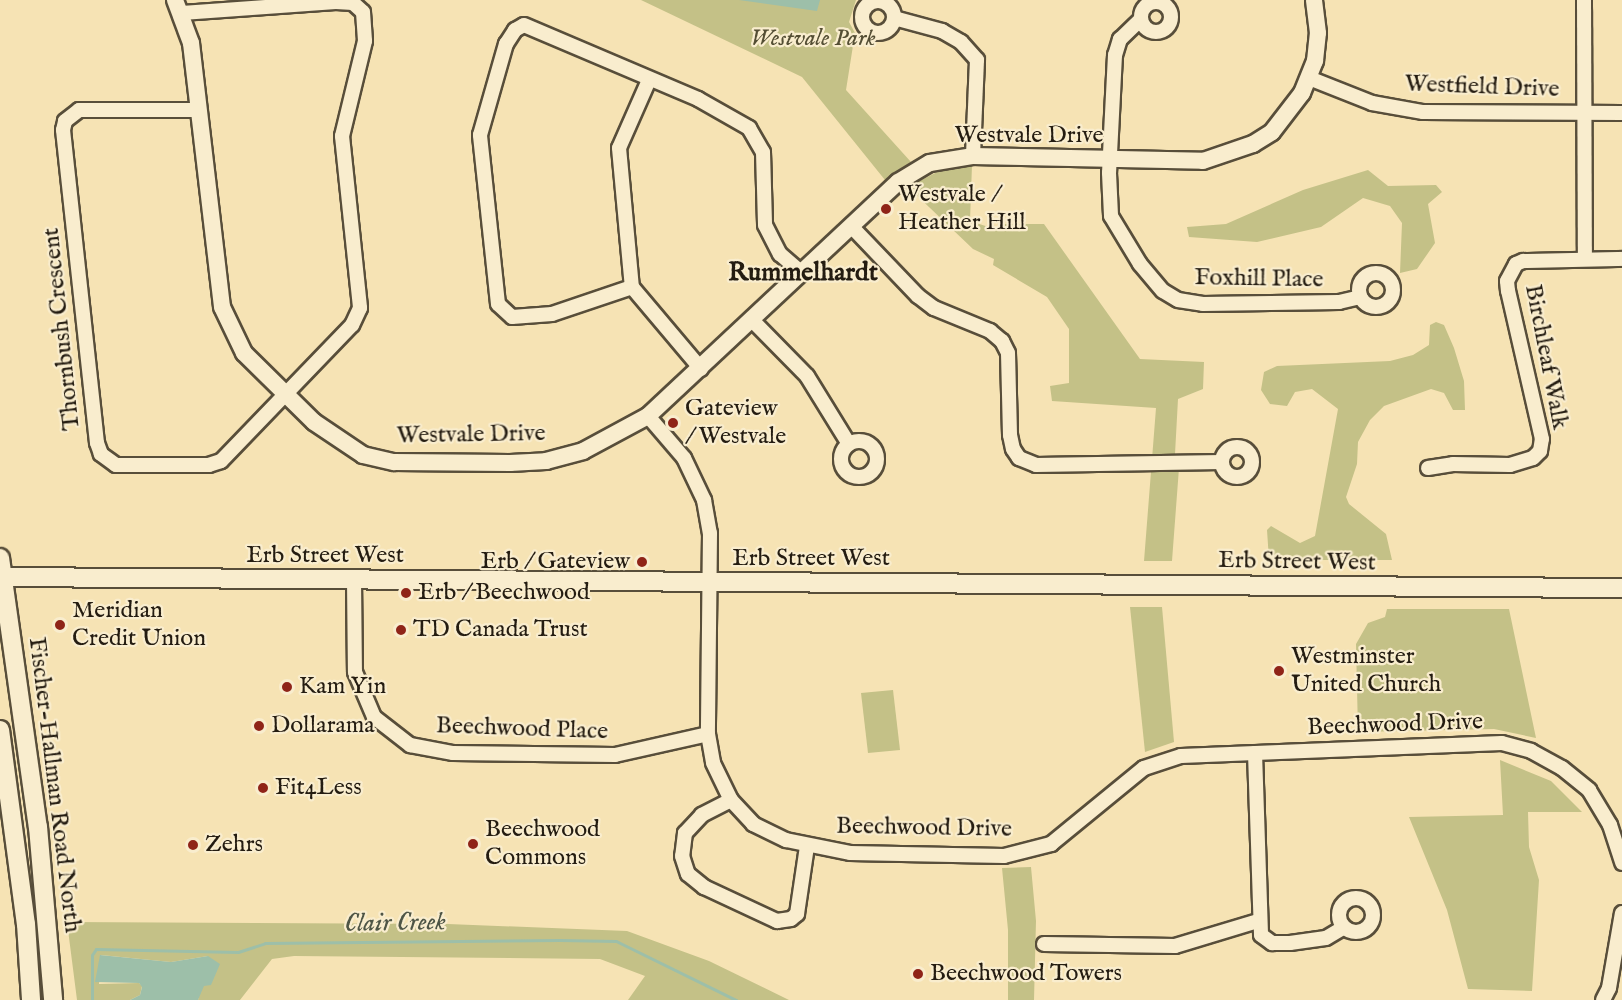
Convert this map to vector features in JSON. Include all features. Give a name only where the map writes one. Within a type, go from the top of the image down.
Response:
[{"type":"main road","name":"Fischer-Hallman Road North","points":[[0,558],[42,860],[53,1000]]},
{"type":"main road","name":"Erb Street West","points":[[1,577],[1622,588]]},
{"type":"main road","name":"Fischer-Hallman Road North","points":[[0,730],[26,924],[31,1000]]},
{"type":"street","name":"Westvale Drive","points":[[179,7],[191,43],[222,307],[244,353],[285,395],[339,442],[363,455],[394,462],[546,460],[583,451],[648,416],[701,369],[898,182],[930,163],[973,156],[1203,161],[1233,154],[1272,132],[1289,113],[1309,78],[1318,33],[1314,0]]},
{"type":"street","points":[[1584,0],[1586,113],[1584,259]]},
{"type":"street","points":[[179,7],[347,2],[359,7],[367,21],[342,135],[360,308],[352,326],[285,395]]},
{"type":"street","points":[[894,18],[942,31],[962,42],[977,60],[973,156]]},
{"type":"street","name":"Foxhill Place","points":[[1140,20],[1120,39],[1115,55],[1109,201],[1117,232],[1163,291],[1178,300],[1203,304],[1274,304],[1360,297]]},
{"type":"street","points":[[632,287],[552,314],[522,318],[504,311],[496,291],[480,135],[506,44],[515,30],[524,25],[737,118],[753,133],[763,152],[765,225],[780,254],[801,272]]},
{"type":"street","name":"Westfield Drive","points":[[1309,78],[1372,103],[1423,112],[1622,113]]},
{"type":"street","points":[[649,80],[619,148],[632,287],[701,369]]},
{"type":"street","name":"Thornbush Crescent","points":[[199,110],[90,108],[79,110],[65,121],[63,130],[97,443],[101,454],[116,465],[209,465],[233,450],[285,395]]},
{"type":"street","points":[[851,226],[918,296],[941,311],[990,331],[1002,341],[1008,353],[1010,435],[1013,449],[1019,458],[1036,465],[1222,462]]},
{"type":"street","name":"Birchleaf Walk","points":[[1428,468],[1453,464],[1510,465],[1533,458],[1540,451],[1542,439],[1507,280],[1511,271],[1522,261],[1622,259]]},
{"type":"street","points":[[752,320],[807,376],[849,444]]},
{"type":"street","name":"Beechwood Drive","points":[[648,416],[684,458],[704,500],[710,532],[708,734],[713,763],[730,800],[753,824],[807,846],[885,854],[1004,856],[1030,852],[1072,830],[1144,768],[1181,756],[1502,743],[1531,751],[1562,768],[1589,790],[1610,825],[1622,863]]},
{"type":"street","name":"Beechwood Place","points":[[354,580],[355,672],[374,717],[410,745],[453,753],[615,756],[708,734]]},
{"type":"street","points":[[1255,753],[1258,921],[1261,935],[1272,943],[1326,938],[1344,927]]},
{"type":"street","points":[[730,800],[702,815],[685,833],[682,856],[688,874],[704,887],[777,921],[791,919],[796,914],[807,846]]},
{"type":"street","points":[[1603,1000],[1622,918]]},
{"type":"street","points":[[1044,944],[1175,946],[1258,921]]},
{"type":"green space","name":"Westvale Park","points":[[641,0],[856,0],[849,22],[855,33],[846,90],[911,162],[885,180],[802,77]]},
{"type":"green space","points":[[972,165],[970,221],[1001,231],[1004,224],[1044,224],[1140,359],[1204,362],[1203,389],[1178,399],[1175,454],[1179,468],[1172,561],[1144,561],[1156,408],[1052,401],[1050,386],[1069,383],[1069,329],[1047,297],[993,265],[994,259],[973,249],[908,187],[943,169]]},
{"type":"green space","points":[[1368,170],[1388,186],[1436,185],[1442,192],[1428,204],[1435,243],[1417,269],[1400,273],[1402,223],[1390,206],[1363,198],[1321,227],[1257,242],[1189,237],[1187,227],[1226,224],[1303,190]]},
{"type":"green space","points":[[1436,322],[1444,325],[1454,348],[1464,381],[1465,410],[1453,410],[1444,393],[1431,389],[1384,406],[1370,420],[1358,442],[1357,464],[1346,497],[1349,504],[1386,534],[1392,560],[1269,560],[1267,530],[1271,526],[1300,543],[1315,536],[1338,409],[1312,389],[1295,392],[1287,406],[1270,404],[1261,390],[1264,372],[1277,366],[1390,361],[1413,355],[1429,345],[1430,325]]},
{"type":"green space","points":[[1130,607],[1162,607],[1174,742],[1145,752]]},
{"type":"green space","points":[[1387,609],[1509,609],[1536,738],[1494,729],[1358,732],[1356,644],[1368,623],[1385,617]]},
{"type":"green space","points":[[893,690],[900,750],[868,753],[861,693]]},
{"type":"green space","points":[[1500,760],[1551,781],[1582,812],[1528,812],[1529,847],[1539,880],[1532,991],[1468,989],[1447,910],[1409,817],[1503,815]]},
{"type":"green space","points":[[1031,867],[1036,921],[1034,1000],[1008,1000],[1008,930],[1002,868]]},
{"type":"green space","points":[[67,922],[448,924],[627,931],[709,961],[789,1000],[628,1000],[645,976],[600,959],[294,956],[272,959],[240,1000],[198,1000],[208,956],[171,962],[101,955],[99,984],[139,983],[142,986],[140,995],[130,1000],[77,1000]]},
{"type":"shaded area","points":[[739,0],[820,0],[817,11]]},
{"type":"shaded area","points":[[100,955],[171,962],[208,956],[220,964],[211,985],[204,986],[198,1000],[130,1000],[140,995],[142,987],[139,983],[95,982]]},
{"type":"waterway","name":"Clair Creek","points":[[92,1000],[92,955],[96,949],[238,952],[265,943],[559,940],[616,941],[736,1000]]},
{"type":"place","name":"Westvale / Heather Hill","points":[[886,209]]},
{"type":"place","name":"Gateview / Westvale","points":[[673,423]]},
{"type":"place","name":"Erb / Gateview","points":[[642,562]]},
{"type":"place","name":"Erb / Beechwood","points":[[406,593]]},
{"type":"place","name":"Meridian Credit Union","points":[[60,625]]},
{"type":"place","name":"TD Canada Trust","points":[[401,630]]},
{"type":"place","name":"Westminster United Church","points":[[1279,671]]},
{"type":"place","name":"Kam Yin","points":[[287,687]]},
{"type":"place","name":"Dollarama","points":[[259,726]]},
{"type":"place","name":"Fit4Less","points":[[263,788]]},
{"type":"place","name":"Beechwood Commons","points":[[473,844]]},
{"type":"place","name":"Zehrs","points":[[193,845]]},
{"type":"place","name":"Beechwood Towers","points":[[918,974]]},
{"type":"district","name":"Rummelhardt","points":[[803,273]]}]
